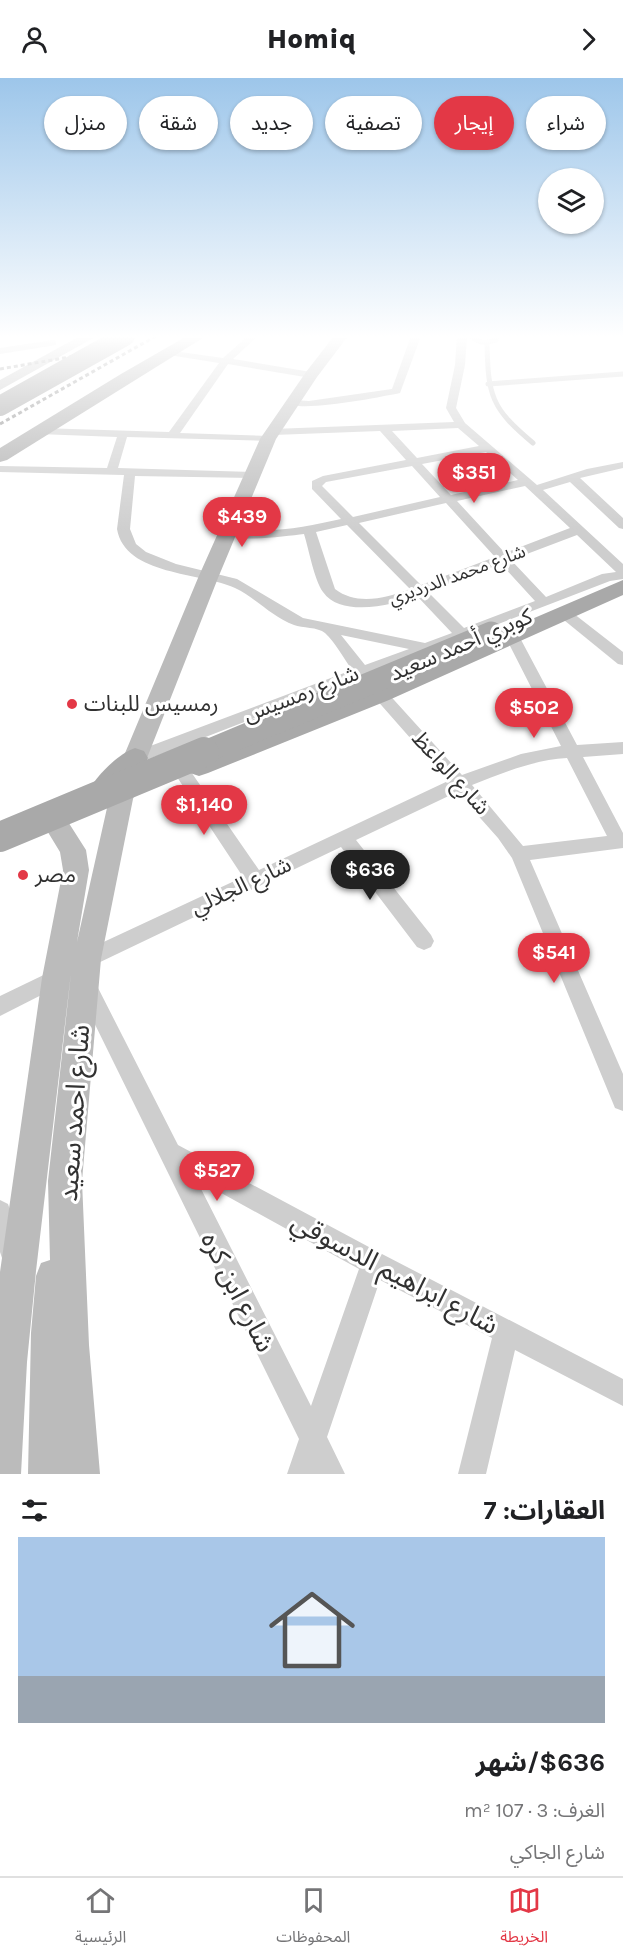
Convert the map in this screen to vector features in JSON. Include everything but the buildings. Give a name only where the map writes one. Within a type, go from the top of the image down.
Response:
[{"type":"main road","points":[[0,456],[83,401]]},
{"type":"main road","name":"شارع احمد سعيد","points":[[1,1474],[8,1362],[18,1271],[76,973],[121,799],[135,758],[208,578],[270,436],[292,403]]},
{"type":"main road","name":"كوبري أحمد سعيد","points":[[0,837],[502,635],[623,574]]},
{"type":"main road","name":"شارع رمسيس","points":[[121,799],[380,694],[554,608],[623,587]]},
{"type":"main road","name":"شارع رمسيس","points":[[0,850],[56,824],[101,793],[135,758]]},
{"type":"main road","name":"شارع احمد سعيد","points":[[56,824],[73,850],[76,870],[76,973],[65,1181],[50,1333],[73,1473]]},
{"type":"street","points":[[172,436],[197,401]]},
{"type":"street","points":[[292,403],[309,404],[328,401]]},
{"type":"street","points":[[452,401],[451,408],[461,425],[531,485],[623,574]]},
{"type":"street","points":[[39,431],[172,436],[270,436],[382,427],[461,425]]},
{"type":"street","points":[[382,427],[503,558],[554,608],[623,660]]},
{"type":"street","points":[[111,472],[123,434]]},
{"type":"street","points":[[462,634],[316,487],[318,481],[323,479],[489,448]]},
{"type":"street","points":[[228,532],[258,534],[309,530],[449,499],[572,477],[623,465]]},
{"type":"street","points":[[0,469],[253,475]]},
{"type":"street","points":[[130,472],[123,526],[125,539],[135,551],[152,560],[208,578],[231,582],[246,589],[290,618],[329,629],[424,647]]},
{"type":"street","points":[[572,477],[620,519]]},
{"type":"street","name":"شارع محمد الدرديري","points":[[309,530],[326,584],[334,596],[372,604],[394,600],[577,530]]},
{"type":"street","name":"شارع رمسيس","points":[[135,758],[424,647],[554,608],[607,577],[623,574]]},
{"type":"street","points":[[329,629],[361,671]]},
{"type":"street","points":[[502,635],[572,751],[621,842],[519,854]]},
{"type":"street","name":"شارع الواعظ","points":[[380,694],[504,833],[519,854],[623,1100]]},
{"type":"street","name":"شارع الجلالي","points":[[0,1006],[76,973],[255,879],[460,783],[521,760],[549,753],[623,748]]},
{"type":"street","points":[[183,773],[255,879]]},
{"type":"street","points":[[344,837],[424,941]]},
{"type":"street","name":"شارع ابن كره","points":[[76,973],[331,1474]]},
{"type":"street","name":"شارع ابراهيم الدسوقي","points":[[168,1152],[373,1263],[623,1393]]},
{"type":"street","points":[[0,1212],[18,1271]]},
{"type":"street","points":[[301,1474],[373,1263]]},
{"type":"street","points":[[472,1474],[506,1332]]},
{"type":"lane","points":[[492,401],[499,413],[533,443]]},
{"type":"railway","points":[[0,424],[41,401]]},
{"type":"place","name":"رمسيس للبنات","points":[[72,704]]},
{"type":"place","name":"مصر","points":[[23,875]]}]
